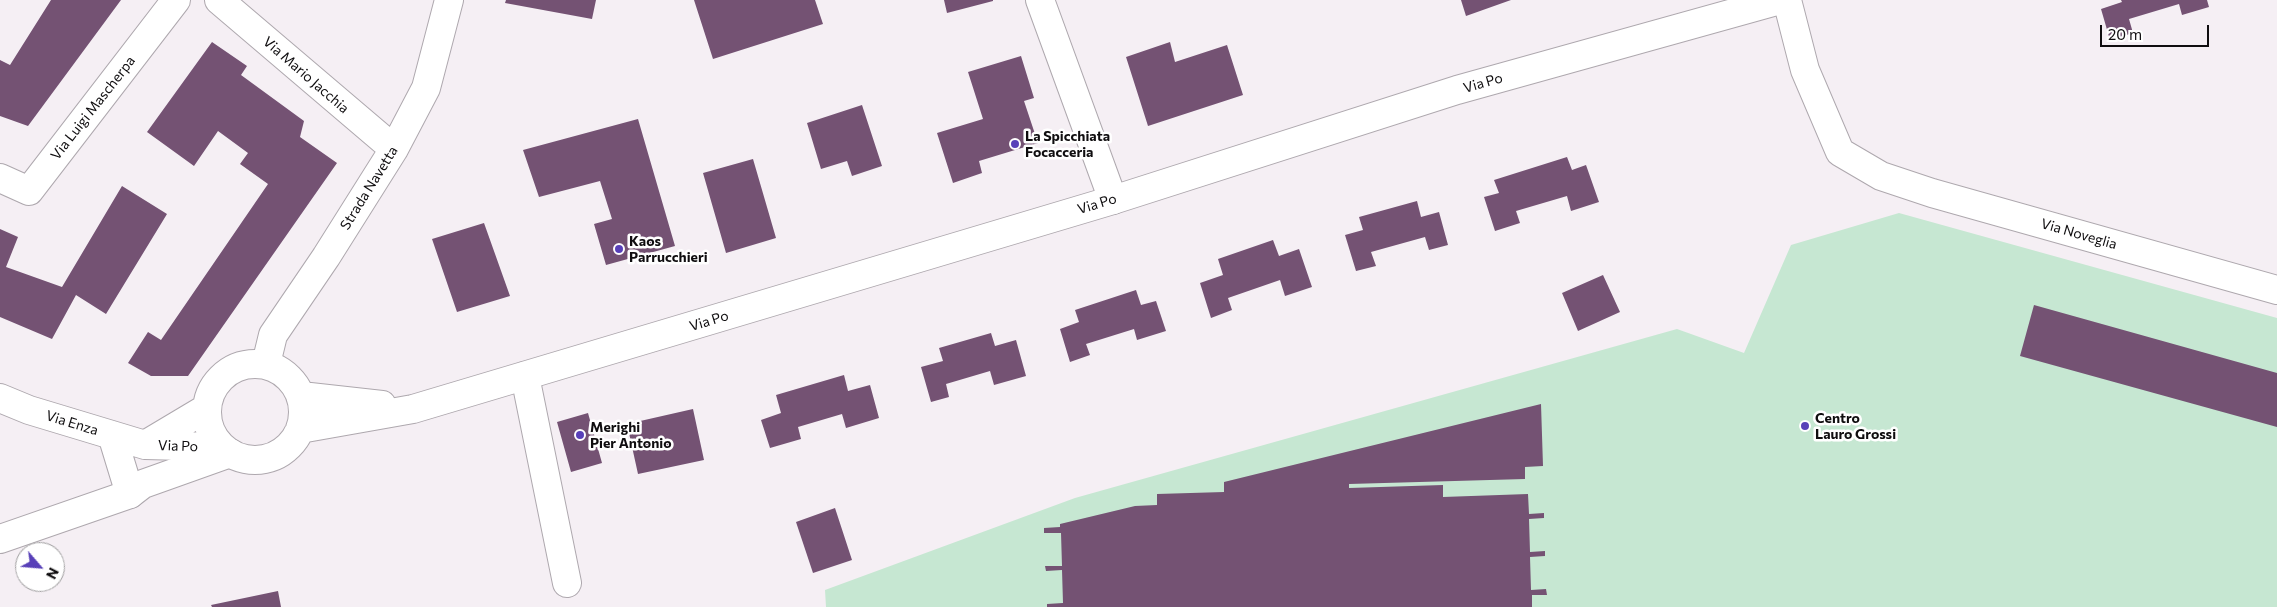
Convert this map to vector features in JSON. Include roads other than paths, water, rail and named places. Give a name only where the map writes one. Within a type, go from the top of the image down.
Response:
[{"type":"street","name":"Via Luigi Mascherpa","points":[[0,178],[29,191],[176,0]]},
{"type":"street","name":"Via Mario Jacchia","points":[[219,0],[394,149]]},
{"type":"street","name":"Strada Navetta","points":[[266,364],[273,335],[326,257],[394,149],[426,88],[449,0]]},
{"type":"street","points":[[1040,0],[1112,200]]},
{"type":"street","name":"Via Po","points":[[145,445],[226,450],[243,458],[257,460],[270,458],[283,451],[293,441],[300,429],[413,409],[1112,200],[1457,90],[1780,0]]},
{"type":"street","name":"Via Noveglia","points":[[1787,0],[1805,70],[1840,152],[1881,176],[1932,193],[2277,290]]},
{"type":"street","points":[[207,408],[211,392],[220,378],[234,368],[249,364],[266,364],[281,371],[293,382],[301,396],[303,412],[300,429]]},
{"type":"street","points":[[525,376],[567,583]]},
{"type":"street","name":"Via Po","points":[[301,396],[413,409]]},
{"type":"street","name":"Via Enza","points":[[0,398],[29,410],[145,445]]},
{"type":"street","name":"Via Po","points":[[145,445],[207,408],[210,429],[226,450]]},
{"type":"street","points":[[112,435],[130,494]]},
{"type":"street","name":"Via Po","points":[[0,539],[130,494],[143,484],[226,450]]},
{"type":"place","name":"La Spicchiata Focacceria","points":[[1015,144]]},
{"type":"place","name":"Kaos Parrucchieri","points":[[619,249]]},
{"type":"place","name":"Centro Lauro Grossi","points":[[1805,426]]},
{"type":"place","name":"Merighi Pier Antonio","points":[[580,435]]}]
